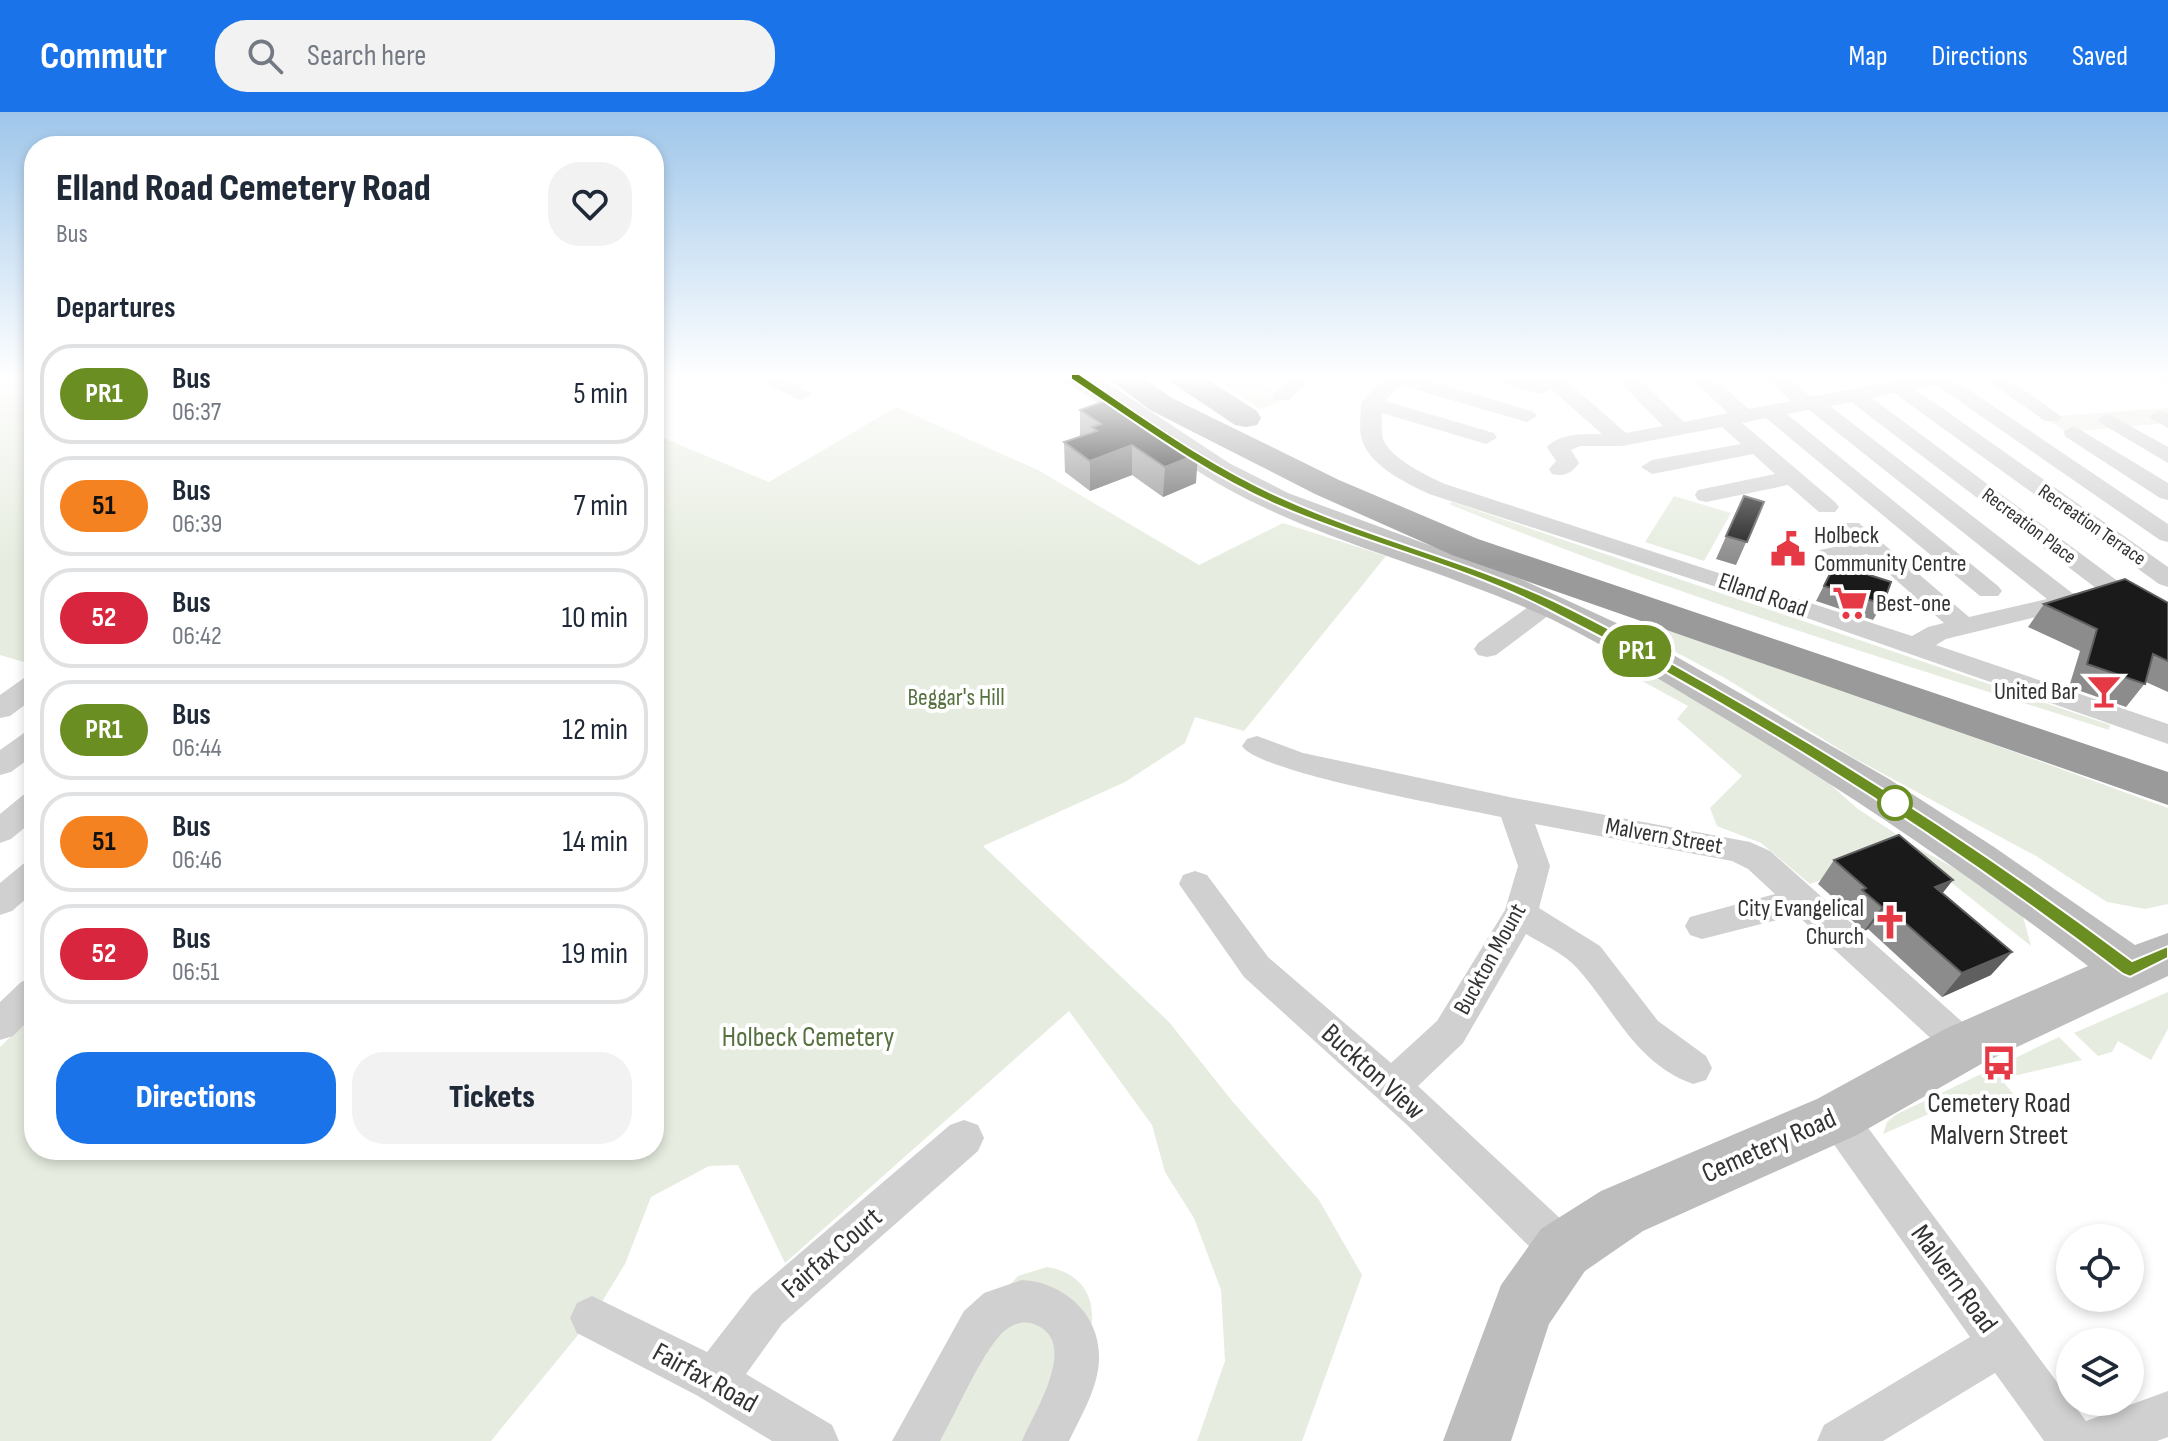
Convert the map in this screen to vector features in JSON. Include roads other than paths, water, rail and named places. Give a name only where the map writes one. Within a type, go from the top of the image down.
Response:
[{"type":"highway","points":[[1256,438],[1327,487],[1465,547],[2168,789]]},
{"type":"highway","points":[[1259,438],[1420,508],[1621,585],[2168,767]]},
{"type":"street","points":[[1168,438],[1279,502],[1548,604],[1660,663],[1826,757],[2014,882],[2149,961]]},
{"type":"street","name":"Elland Road","points":[[1372,438],[1393,465],[1411,477],[1448,493],[2168,734]]},
{"type":"street","points":[[1533,451],[1578,440],[1624,438]]},
{"type":"street","points":[[1751,438],[1827,507]]},
{"type":"street","points":[[1803,438],[1989,591]]},
{"type":"street","points":[[1854,438],[2067,602]]},
{"type":"street","name":"Recreation Place","points":[[1921,438],[2114,590],[2168,622]]},
{"type":"street","name":"Recreation Terrace","points":[[1970,438],[2167,577]]},
{"type":"street","points":[[2031,438],[2168,535]]},
{"type":"street","points":[[2083,438],[2168,493]]},
{"type":"street","points":[[2139,438],[2168,456]]},
{"type":"street","points":[[1558,447],[1568,463],[1560,469]]},
{"type":"street","points":[[1652,467],[1758,447]]},
{"type":"street","points":[[1706,495],[1792,477]]},
{"type":"street","points":[[1851,528],[1964,627]]},
{"type":"street","points":[[1829,555],[1872,546]]},
{"type":"street","points":[[1917,648],[1922,641],[1937,633],[2167,577]]},
{"type":"street","points":[[1487,649],[1548,604]]},
{"type":"street","points":[[0,709],[24,691]]},
{"type":"street","name":"Malvern Street","points":[[1257,746],[1285,770],[1739,850],[1759,860],[1964,1046]]},
{"type":"street","points":[[0,765],[24,747]]},
{"type":"street","name":"Buckton Mount","points":[[1392,1087],[1450,1032],[1521,913],[1534,866],[1514,809]]},
{"type":"street","points":[[0,831],[24,811]]},
{"type":"street","points":[[0,902],[24,882]]},
{"type":"street","name":"Buckton View","points":[[1195,884],[1256,967],[1392,1087],[1563,1250]]},
{"type":"street","points":[[1702,926],[1804,900]]},
{"type":"street","points":[[1521,913],[1588,956],[1645,1032],[1693,1068]]},
{"type":"street","name":"Cemetery Road","points":[[1477,1441],[1523,1307],[1563,1250],[1622,1211],[1837,1117],[1964,1046],[2149,961]]},
{"type":"street","points":[[0,1025],[24,1002]]},
{"type":"street","name":"Malvern Road","points":[[1837,1117],[2072,1441]]},
{"type":"street","name":"Fairfax Court","points":[[714,1380],[767,1309],[964,1138]]},
{"type":"street","points":[[915,1441],[979,1326],[1007,1304],[1024,1300],[1042,1303],[1057,1312],[1069,1325],[1075,1342],[1077,1360],[1072,1379],[1045,1441]]},
{"type":"street","name":"Fairfax Road","points":[[592,1318],[714,1380],[816,1441]]},
{"type":"street","points":[[1840,1441],[2001,1344]]},
{"type":"street","points":[[2095,1441],[2168,1414]]},
{"type":"place","name":"Holbeck Community Centre","points":[[1788,549]]},
{"type":"place","name":"Best-one","points":[[1850,603]]},
{"type":"place","name":"United Bar","points":[[2104,691]]},
{"type":"place","name":"City Evangelical Church","points":[[1890,922]]},
{"type":"place","name":"Cemetery Road Malvern Street","points":[[1999,1063]]},
{"type":"park label","name":"Beggar's Hill","points":[[956,697]]},
{"type":"park label","name":"Holbeck Cemetery","points":[[808,1037]]}]
